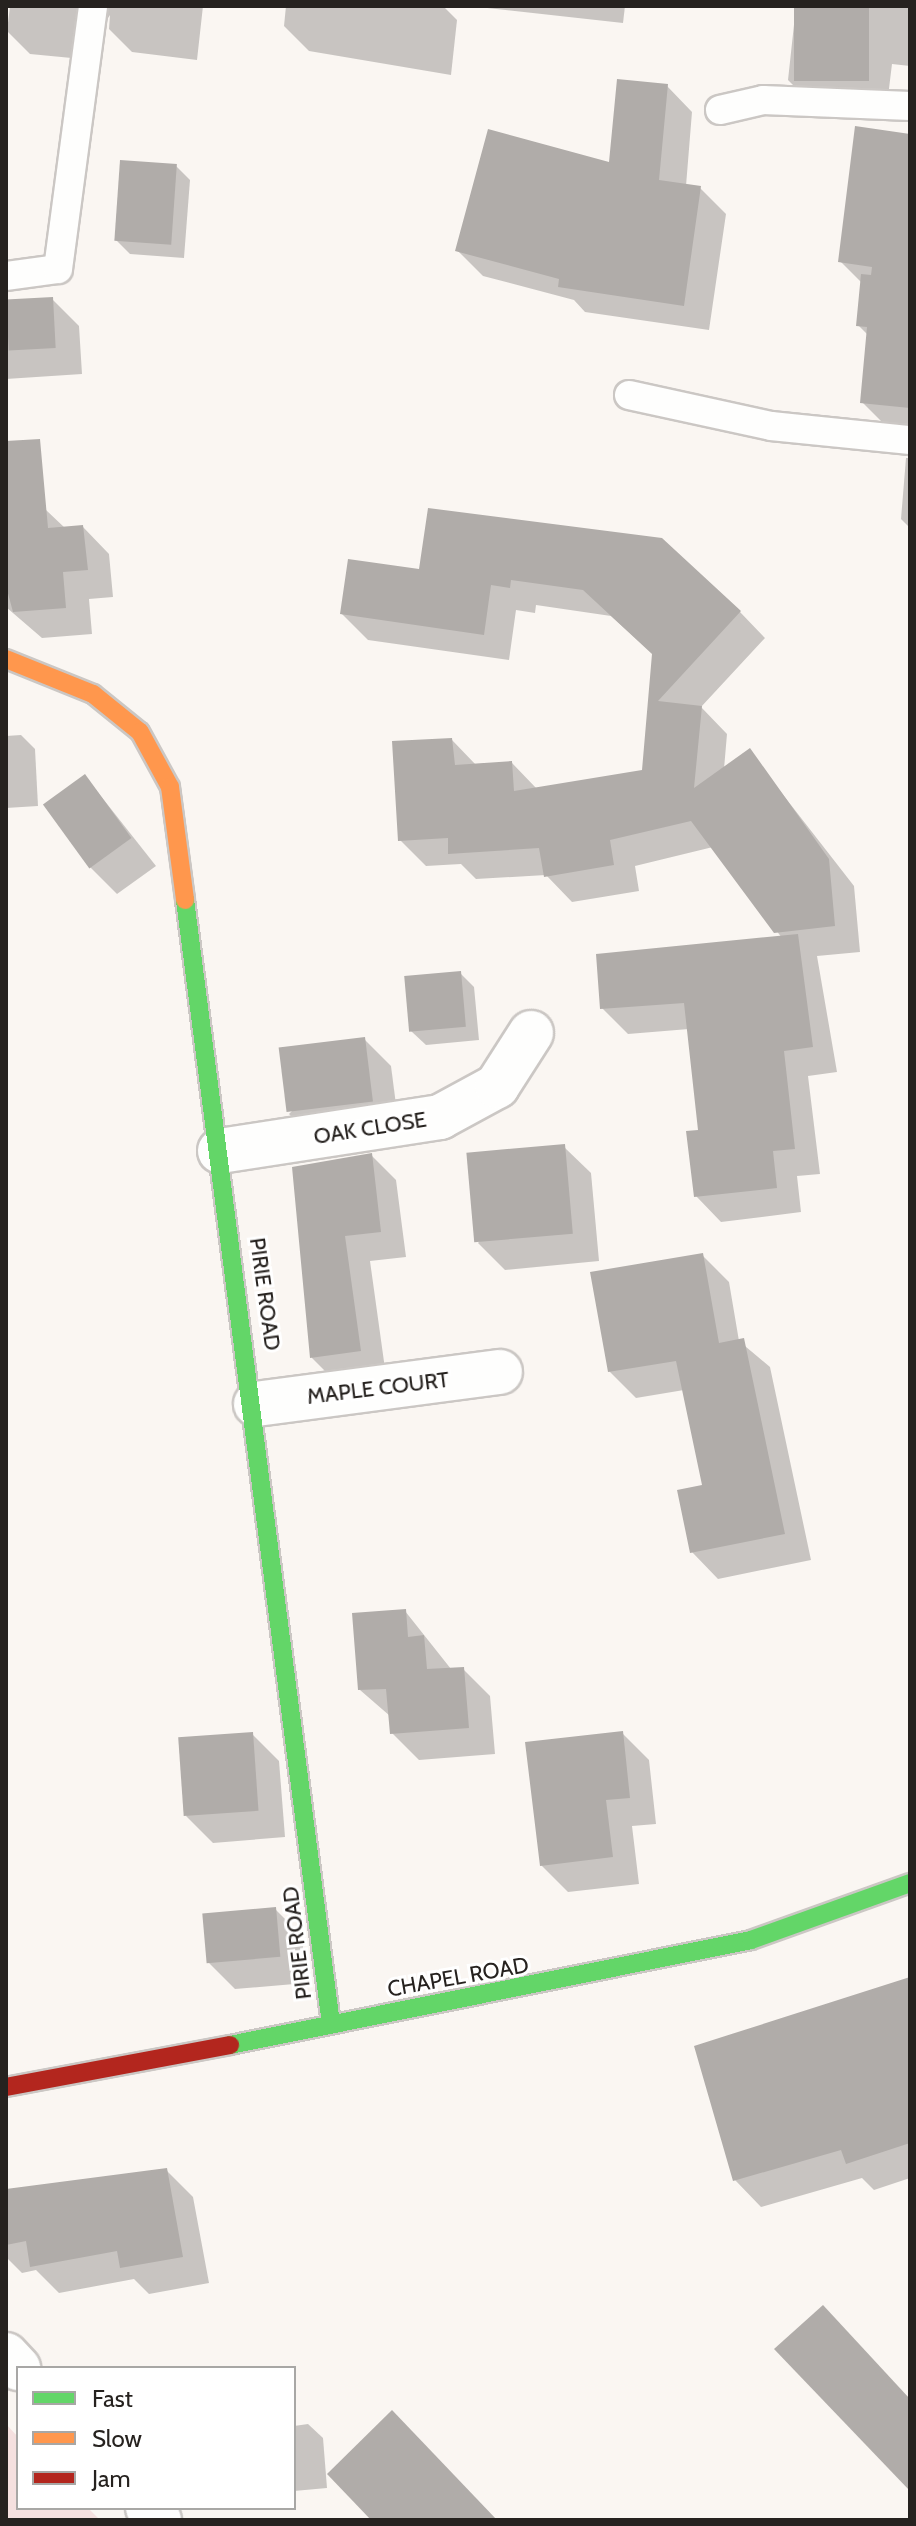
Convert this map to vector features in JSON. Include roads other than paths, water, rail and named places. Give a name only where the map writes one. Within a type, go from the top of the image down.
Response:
[{"type":"street","name":"PIRIE ROAD","points":[[6,659],[93,694],[140,732],[170,787],[256,1404],[331,2024]]},
{"type":"street","name":"OAK CLOSE","points":[[220,1151],[440,1117],[497,1086],[531,1033]]},
{"type":"street","name":"MAPLE COURT","points":[[256,1404],[500,1372]]},
{"type":"street","name":"CHAPEL ROAD","points":[[6,2087],[751,1940],[910,1883]]},
{"type":"lane","points":[[6,276],[58,269],[93,6]]},
{"type":"lane","points":[[720,110],[763,100],[910,106]]},
{"type":"lane","points":[[629,395],[771,426],[910,440]]}]
